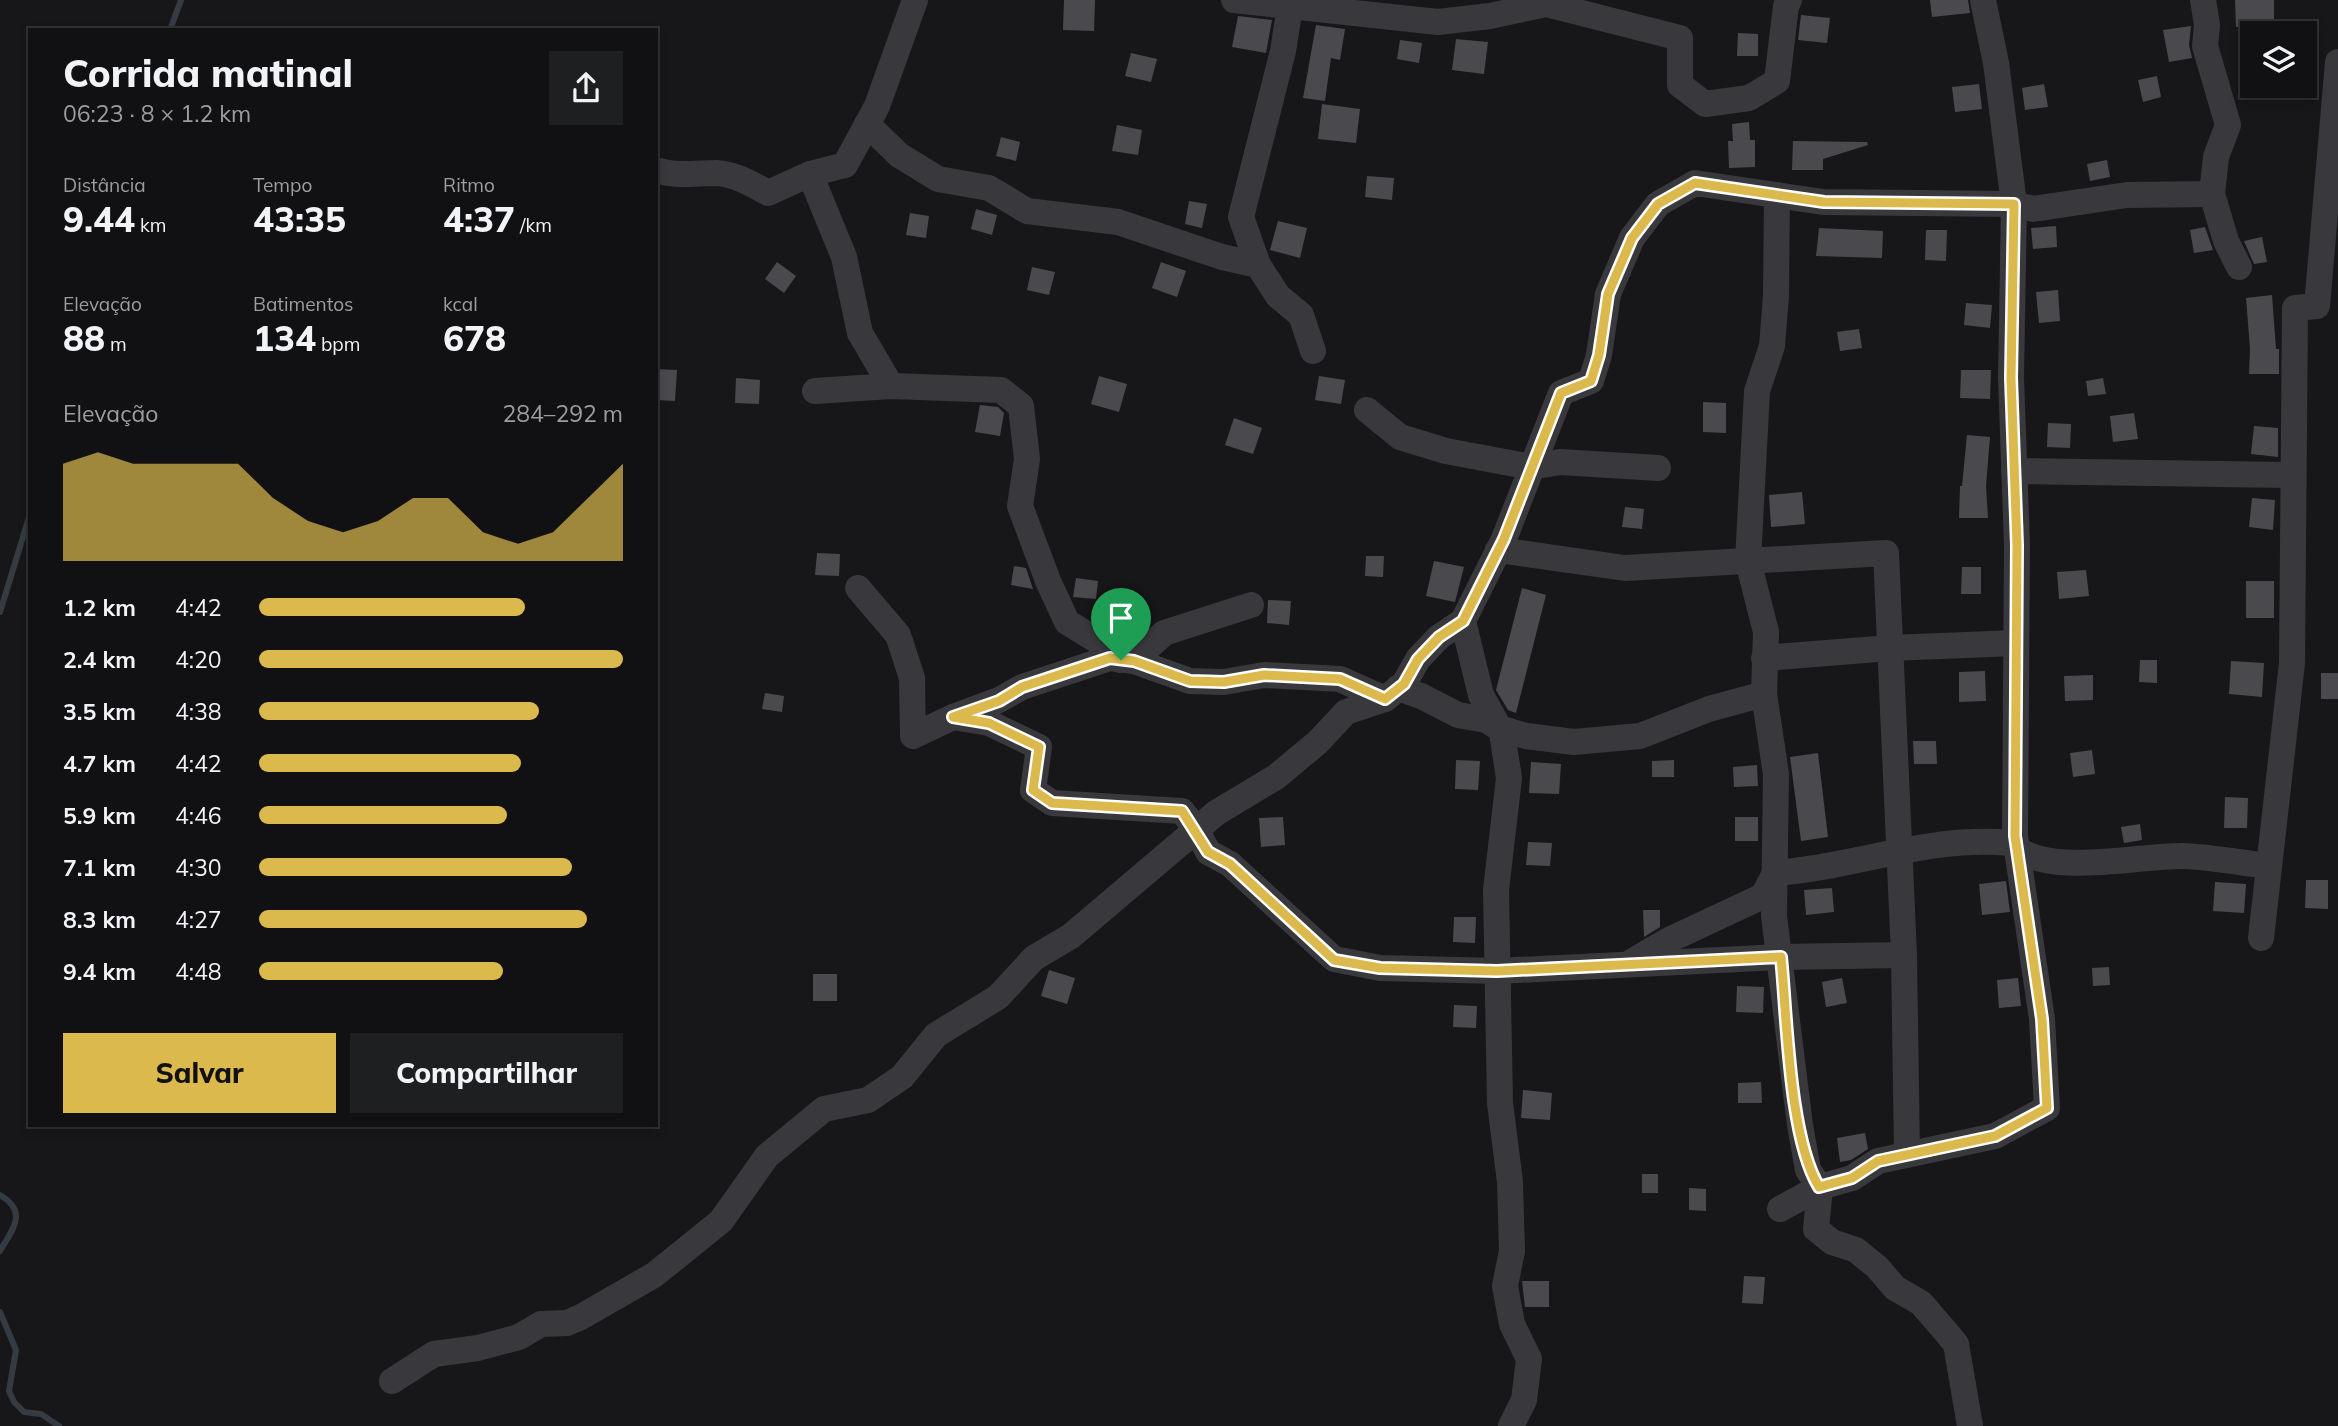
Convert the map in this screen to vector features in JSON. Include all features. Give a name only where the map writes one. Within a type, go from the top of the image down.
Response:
[{"type":"street","points":[[658,171],[673,175],[719,173],[746,181],[768,193],[810,174],[845,165],[877,106],[915,0]]},
{"type":"street","points":[[1234,0],[1290,3],[1437,22],[1490,16],[1546,4],[1680,38],[1680,85],[1705,104],[1749,98],[1776,81],[1789,0]]},
{"type":"street","points":[[1780,1209],[1819,1187],[1852,1178],[1878,1161],[1995,1136],[2047,1108],[2042,1019],[2017,850],[2011,378],[2014,204],[1996,63],[1983,0]]},
{"type":"street","points":[[2203,0],[2207,25],[2205,46],[2228,125],[2216,157],[2211,194],[2226,241],[2239,267]]},
{"type":"street","points":[[1290,3],[1280,63],[1241,217],[1258,265],[1278,296],[1301,314],[1313,351]]},
{"type":"street","points":[[2261,938],[2292,663],[2295,308],[2328,305],[2338,62]]},
{"type":"street","points":[[867,124],[899,155],[938,179],[989,188],[1027,211],[1118,222],[1222,257],[1258,265]]},
{"type":"street","points":[[854,148],[899,155]]},
{"type":"street","points":[[810,174],[844,257],[860,333],[891,386]]},
{"type":"street","points":[[392,1381],[435,1354],[478,1348],[519,1337],[541,1324],[567,1323],[654,1275],[721,1221],[768,1156],[824,1109],[868,1100],[902,1077],[936,1035],[998,997],[1034,958],[1071,936],[1216,813],[1276,777],[1318,742],[1346,712],[1392,693],[1404,684],[1418,659],[1439,637],[1463,621],[1498,550],[1561,393],[1591,381],[1599,355],[1608,294],[1632,238],[1658,204],[1695,183],[1824,202],[2014,204],[2033,209],[2127,195],[2211,194]]},
{"type":"street","points":[[1777,195],[1776,296],[1772,346],[1757,391],[1748,561],[1766,632],[1764,694],[1776,774],[1774,916],[1781,957],[1791,1072],[1808,1170],[1819,1187],[1816,1229],[1832,1242],[1856,1250],[1877,1267],[1895,1288],[1921,1303],[1956,1344],[1970,1426]]},
{"type":"street","points":[[815,391],[891,386],[1001,390],[1021,406],[1027,459],[1020,506],[1044,571],[1067,622],[1101,643],[1111,655],[1121,660],[1143,652],[1164,633],[1251,605]]},
{"type":"street","points":[[1367,410],[1400,437],[1446,451],[1531,467],[1560,462],[1658,468]]},
{"type":"street","points":[[2014,471],[2292,475]]},
{"type":"street","points":[[1498,550],[1625,568],[1886,553],[1904,955],[1907,1153]]},
{"type":"street","points":[[858,588],[898,635],[912,678],[913,736],[953,717],[999,701],[1022,687],[1110,658],[1134,661],[1190,681],[1224,682],[1264,675],[1340,679],[1392,693],[1421,696],[1458,715],[1486,720],[1499,728],[1526,736],[1574,742],[1640,736],[1709,709],[1764,694]]},
{"type":"street","points":[[1463,621],[1481,695],[1499,728],[1509,778],[1496,890],[1500,1102],[1510,1182],[1512,1251],[1505,1286],[1512,1324],[1529,1359],[1524,1400],[1511,1426]]},
{"type":"street","points":[[1764,658],[1890,648],[2016,643]]},
{"type":"street","points":[[953,717],[989,723],[1039,747],[1033,790],[1052,803],[1182,811],[1197,830],[1208,852],[1230,864],[1334,960],[1380,968],[1497,971],[1781,957],[1904,955]]},
{"type":"street","points":[[1775,873],[1813,870],[1899,852],[1978,840],[2010,843],[2017,850],[2038,859],[2062,862],[2183,856],[2269,866]]},
{"type":"street","points":[[1629,964],[1669,940],[1763,896],[1775,873]]},
{"type":"building","points":[[1064,0],[1095,0],[1094,31],[1063,30]]},
{"type":"building","points":[[1930,0],[1968,0],[1970,13],[1932,17]]},
{"type":"building","points":[[2235,0],[2274,0],[2274,21],[2240,21],[2240,27],[2236,27]]},
{"type":"building","points":[[1801,15],[1830,18],[1827,43],[1798,40]]},
{"type":"building","points":[[1238,16],[1272,20],[1266,53],[1232,47]]},
{"type":"building","points":[[1316,25],[1345,29],[1340,60],[1331,58],[1325,101],[1303,98]]},
{"type":"building","points":[[2191,26],[2189,45],[2192,58],[2169,62],[2163,30]]},
{"type":"building","points":[[1738,33],[1758,34],[1758,56],[1737,56]]},
{"type":"building","points":[[1456,39],[1488,42],[1484,74],[1452,70]]},
{"type":"building","points":[[1400,40],[1422,43],[1419,63],[1397,59]]},
{"type":"building","points":[[1131,53],[1157,59],[1151,82],[1125,76]]},
{"type":"building","points":[[2157,76],[2161,97],[2143,102],[2138,80]]},
{"type":"building","points":[[1979,84],[1982,109],[1955,112],[1952,87]]},
{"type":"building","points":[[2044,84],[2048,107],[2025,110],[2022,88]]},
{"type":"building","points":[[1322,104],[1360,109],[1356,143],[1318,139]]},
{"type":"building","points":[[1749,122],[1750,140],[1755,140],[1755,167],[1729,168],[1728,141],[1733,141],[1732,124]]},
{"type":"building","points":[[1117,125],[1142,130],[1138,155],[1112,151]]},
{"type":"building","points":[[1001,137],[1020,142],[1016,161],[996,156]]},
{"type":"building","points":[[1793,141],[1867,142],[1868,145],[1823,159],[1823,170],[1792,170]]},
{"type":"building","points":[[2107,160],[2110,177],[2090,181],[2087,164]]},
{"type":"building","points":[[1367,176],[1394,178],[1392,200],[1365,197]]},
{"type":"building","points":[[1189,201],[1207,204],[1202,228],[1185,224]]},
{"type":"building","points":[[976,209],[997,215],[992,235],[971,229]]},
{"type":"building","points":[[910,213],[929,216],[926,238],[906,235]]},
{"type":"building","points":[[1278,221],[1307,228],[1300,258],[1270,250]]},
{"type":"building","points":[[2056,226],[2057,247],[2033,249],[2031,228]]},
{"type":"building","points":[[2205,227],[2213,250],[2194,253],[2190,230]]},
{"type":"building","points":[[1819,228],[1883,231],[1882,258],[1816,256]]},
{"type":"building","points":[[1926,230],[1947,230],[1946,261],[1925,260]]},
{"type":"building","points":[[2262,237],[2267,262],[2254,264],[2244,241]]},
{"type":"building","points":[[777,262],[796,276],[784,293],[765,279]]},
{"type":"building","points":[[1161,262],[1186,271],[1177,297],[1152,288]]},
{"type":"building","points":[[1032,267],[1055,272],[1049,295],[1027,290]]},
{"type":"building","points":[[2058,290],[2060,321],[2039,323],[2036,292]]},
{"type":"building","points":[[2272,295],[2276,349],[2279,349],[2279,374],[2249,374],[2246,298]]},
{"type":"building","points":[[1966,303],[1992,305],[1990,328],[1964,325]]},
{"type":"building","points":[[1859,329],[1862,348],[1840,351],[1837,332]]},
{"type":"building","points":[[658,369],[677,370],[675,401],[658,400]]},
{"type":"building","points":[[1961,370],[1991,370],[1990,399],[1960,398]]},
{"type":"building","points":[[1099,376],[1127,384],[1119,412],[1091,404]]},
{"type":"building","points":[[1319,376],[1345,380],[1341,404],[1315,400]]},
{"type":"building","points":[[736,378],[760,380],[759,404],[735,403]]},
{"type":"building","points":[[2103,378],[2106,394],[2088,396],[2086,381]]},
{"type":"building","points":[[1703,402],[1726,403],[1726,433],[1703,432]]},
{"type":"building","points":[[980,405],[998,407],[1004,413],[1000,436],[975,432]]},
{"type":"building","points":[[2134,413],[2138,439],[2113,442],[2110,416]]},
{"type":"building","points":[[1234,418],[1262,428],[1253,454],[1225,445]]},
{"type":"building","points":[[2048,423],[2071,424],[2070,448],[2047,447]]},
{"type":"building","points":[[2254,426],[2278,428],[2278,457],[2251,454]]},
{"type":"building","points":[[1967,435],[1990,437],[1986,486],[1988,518],[1959,518]]},
{"type":"building","points":[[1802,492],[1805,524],[1771,527],[1769,495]]},
{"type":"building","points":[[2252,498],[2275,500],[2273,530],[2249,527]]},
{"type":"building","points":[[1625,507],[1644,509],[1642,529],[1622,527]]},
{"type":"building","points":[[817,553],[840,554],[839,576],[815,575]]},
{"type":"building","points":[[1366,556],[1384,556],[1383,577],[1365,576]]},
{"type":"building","points":[[1434,561],[1464,567],[1455,602],[1426,596]]},
{"type":"building","points":[[1014,566],[1026,568],[1033,589],[1011,585]]},
{"type":"building","points":[[1962,567],[1981,567],[1981,594],[1961,594]]},
{"type":"building","points":[[2086,570],[2089,596],[2059,599],[2057,572]]},
{"type":"building","points":[[1076,578],[1098,581],[1096,599],[1073,597]]},
{"type":"building","points":[[2246,581],[2274,581],[2274,618],[2246,618]]},
{"type":"building","points":[[1522,588],[1546,595],[1516,713],[1508,710],[1496,690]]},
{"type":"building","points":[[1268,600],[1291,601],[1289,625],[1267,623]]},
{"type":"building","points":[[2140,660],[2157,660],[2157,683],[2139,682]]},
{"type":"building","points":[[2231,661],[2264,663],[2262,697],[2229,694]]},
{"type":"building","points":[[1985,671],[1986,701],[1959,702],[1959,672]]},
{"type":"building","points":[[2321,673],[2338,673],[2338,699],[2321,699]]},
{"type":"building","points":[[2093,675],[2093,700],[2065,701],[2064,676]]},
{"type":"building","points":[[765,693],[784,696],[782,712],[762,709]]},
{"type":"building","points":[[1913,741],[1936,741],[1937,764],[1914,764]]},
{"type":"building","points":[[2092,750],[2095,774],[2073,777],[2070,753]]},
{"type":"building","points":[[1818,753],[1828,837],[1801,841],[1790,757]]},
{"type":"building","points":[[1456,760],[1480,761],[1478,790],[1455,789]]},
{"type":"building","points":[[1674,760],[1674,777],[1652,777],[1652,761]]},
{"type":"building","points":[[1531,762],[1561,764],[1559,794],[1529,793]]},
{"type":"building","points":[[1757,765],[1758,786],[1734,787],[1733,767]]},
{"type":"building","points":[[2225,797],[2248,798],[2247,828],[2224,828]]},
{"type":"building","points":[[1283,817],[1285,845],[1261,847],[1259,818]]},
{"type":"building","points":[[1735,817],[1758,817],[1758,841],[1735,841]]},
{"type":"building","points":[[2140,824],[2142,840],[2124,843],[2121,827]]},
{"type":"building","points":[[1528,842],[1552,843],[1550,866],[1526,865]]},
{"type":"building","points":[[2306,880],[2328,880],[2328,909],[2305,908]]},
{"type":"building","points":[[2006,881],[2010,912],[1982,915],[1979,884]]},
{"type":"building","points":[[2215,882],[2246,884],[2244,913],[2213,911]]},
{"type":"building","points":[[1832,888],[1834,912],[1806,915],[1804,890]]},
{"type":"building","points":[[1643,910],[1660,910],[1660,927],[1644,937]]},
{"type":"building","points":[[1454,917],[1476,917],[1475,943],[1453,942]]},
{"type":"building","points":[[2109,967],[2110,985],[2093,986],[2092,968]]},
{"type":"building","points":[[1049,970],[1075,978],[1067,1004],[1041,996]]},
{"type":"building","points":[[813,974],[837,974],[837,1001],[813,1001]]},
{"type":"building","points":[[1842,978],[1847,1003],[1826,1007],[1822,982]]},
{"type":"building","points":[[2018,978],[2021,1006],[1999,1008],[1997,980]]},
{"type":"building","points":[[1737,986],[1764,987],[1763,1013],[1736,1012]]},
{"type":"building","points":[[1454,1005],[1477,1006],[1476,1028],[1453,1027]]},
{"type":"building","points":[[1761,1082],[1762,1103],[1738,1103],[1738,1083]]},
{"type":"building","points":[[1523,1090],[1552,1093],[1550,1120],[1521,1118]]},
{"type":"building","points":[[1865,1133],[1868,1149],[1851,1160],[1840,1162],[1837,1138]]},
{"type":"building","points":[[1642,1174],[1658,1174],[1658,1193],[1642,1193]]},
{"type":"building","points":[[1689,1188],[1706,1189],[1706,1211],[1689,1210]]},
{"type":"building","points":[[1744,1276],[1765,1277],[1763,1304],[1742,1303]]},
{"type":"building","points":[[1522,1281],[1549,1281],[1549,1307],[1525,1307]]},
{"type":"waterway","points":[[171,28],[181,0]]},
{"type":"waterway","points":[[0,612],[28,521]]},
{"type":"waterway","points":[[0,1195],[9,1201],[16,1215],[13,1229],[0,1251]]},
{"type":"waterway","points":[[0,1312],[16,1350],[9,1391],[14,1402],[24,1412],[41,1414],[59,1426]]},
{"type":"route","points":[[1695,183],[1824,202],[2014,204],[2011,378],[2017,545],[2015,836],[2042,1019],[2047,1108],[1995,1136],[1878,1161],[1852,1178],[1819,1187],[1808,1170],[1791,1072],[1781,957],[1497,971],[1380,968],[1334,960],[1230,864],[1208,852],[1197,830],[1182,811],[1052,803],[1033,790],[1039,747],[989,723],[953,717],[999,701],[1022,687],[1092,663],[1110,658],[1121,660],[1134,661],[1190,681],[1224,682],[1264,675],[1340,679],[1385,699],[1404,684],[1418,659],[1439,637],[1463,621],[1504,539],[1561,393],[1591,381],[1599,355],[1608,294],[1632,238],[1658,204],[1695,183]]}]
